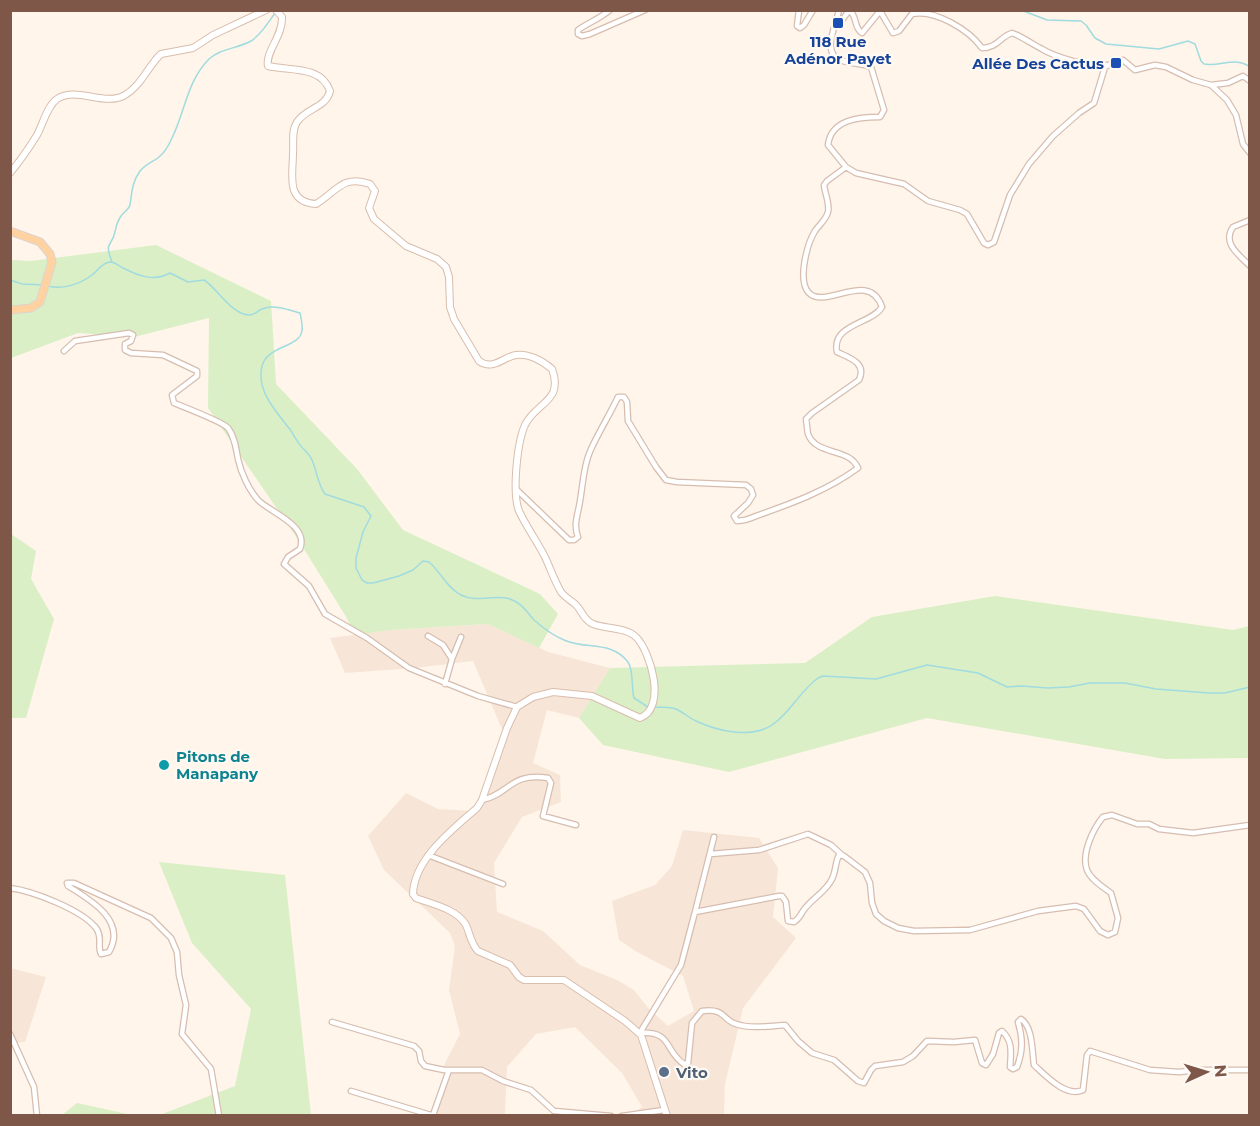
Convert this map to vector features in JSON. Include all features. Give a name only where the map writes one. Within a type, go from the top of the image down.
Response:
[{"type":"main road","points":[[10,172],[35,138],[54,102],[60,97],[111,99],[125,96],[161,54],[193,48],[213,35],[266,10]]},
{"type":"main road","points":[[276,10],[282,17],[282,26],[268,57],[268,66],[308,72],[326,83],[330,91],[327,100],[305,114],[294,128],[292,183],[294,192],[307,203],[316,204],[337,186],[362,181],[370,184],[375,191],[369,208],[374,219],[406,246],[437,259],[447,270],[452,313],[456,324],[479,361],[496,364],[508,357],[524,355],[552,369],[555,380],[553,394],[550,400],[532,414],[523,432],[516,489],[520,513],[543,553],[561,592],[577,605],[589,622],[627,632],[637,638],[653,674],[656,687],[653,702],[646,715],[640,718],[599,698],[566,692],[544,693],[517,707],[507,728],[482,800],[477,808],[428,855],[413,894],[416,898],[458,914],[475,948],[510,965],[519,977],[524,980],[564,980],[640,1034],[665,1113]]},
{"type":"main road","points":[[10,231],[40,242],[50,254],[51,265],[42,299],[31,308],[10,310]]},
{"type":"street","points":[[610,10],[598,20],[580,28],[578,34],[582,36],[597,31],[645,10]]},
{"type":"street","points":[[799,10],[797,26],[801,28],[813,10]]},
{"type":"street","points":[[839,10],[830,47],[833,55],[840,61],[871,67],[884,110],[880,117],[854,118],[835,129],[828,145],[846,167],[865,176],[908,185],[928,201],[967,214],[984,243],[992,245],[1010,195],[1029,164],[1053,136],[1079,112],[1094,102],[1106,67],[1116,61]]},
{"type":"street","points":[[835,23],[840,23],[848,12],[851,12],[857,29],[862,33],[880,11],[893,33],[899,31],[912,14],[918,12],[937,17],[966,30],[975,37],[982,48],[994,46],[1012,33],[1043,50],[1089,65],[1103,66],[1123,60],[1135,70],[1155,65],[1166,67],[1211,85],[1228,83],[1243,76],[1250,81]]},
{"type":"street","points":[[1211,85],[1227,100],[1236,115],[1243,144],[1250,153]]},
{"type":"street","points":[[516,489],[569,540],[578,537],[574,526],[580,503],[582,479],[591,448],[606,424],[618,397],[624,397],[627,402],[628,421],[666,480],[746,485],[751,489],[753,495],[748,503],[734,516],[737,521],[812,495],[843,479],[858,468],[855,461],[848,457],[817,446],[808,435],[806,419],[859,380],[862,368],[858,362],[837,352],[836,345],[838,339],[855,324],[879,314],[882,307],[880,300],[857,290],[819,297],[810,294],[804,285],[806,253],[814,232],[828,211],[824,185],[846,167]]},
{"type":"street","points":[[1250,220],[1233,226],[1228,236],[1230,245],[1250,266]]},
{"type":"street","points":[[64,351],[75,341],[129,333],[133,335],[131,341],[125,344],[125,350],[131,353],[163,355],[197,370],[197,376],[172,394],[174,403],[227,427],[235,443],[241,469],[255,496],[265,507],[287,518],[302,539],[300,549],[288,557],[284,564],[309,586],[325,614],[367,638],[409,668],[445,684],[517,707]]},
{"type":"street","points":[[428,636],[443,645],[452,659]]},
{"type":"street","points":[[445,684],[460,637]]},
{"type":"street","points":[[482,800],[491,798],[519,778],[548,777],[551,783],[543,816],[576,825]]},
{"type":"street","points":[[710,854],[759,850],[808,834],[831,845],[865,872],[870,883],[872,903],[876,914],[898,928],[914,931],[970,930],[1038,911],[1076,906],[1084,909],[1101,931],[1108,935],[1115,932],[1118,918],[1111,893],[1097,883],[1087,870],[1085,857],[1094,827],[1103,817],[1112,815],[1137,824],[1149,824],[1159,829],[1193,833],[1250,825]]},
{"type":"street","points":[[714,837],[681,965],[640,1034],[660,1035],[684,1064],[688,1063],[692,1023],[702,1011],[716,1011],[725,1015],[733,1024],[785,1025],[812,1053],[834,1060],[858,1081],[864,1083],[875,1066],[903,1062],[913,1056],[927,1041],[975,1040],[982,1063],[986,1065],[993,1054],[999,1033],[1002,1031],[1010,1042],[1010,1067],[1013,1069],[1017,1067],[1021,1056],[1023,1039],[1018,1022],[1021,1018],[1025,1022],[1030,1038],[1034,1065],[1064,1089],[1079,1092],[1083,1090],[1087,1055],[1090,1051],[1150,1070],[1179,1072],[1250,1070]]},
{"type":"street","points":[[428,855],[503,884]]},
{"type":"street","points":[[695,912],[779,896],[786,902],[788,921],[794,922],[833,878],[836,862],[839,855],[842,855]]},
{"type":"street","points":[[10,888],[35,895],[81,916],[97,929],[100,938],[99,953],[101,954],[109,952],[115,942],[109,919],[96,904],[68,886],[67,883],[74,883],[151,918],[171,938],[177,952],[179,975],[186,1005],[182,1034],[211,1069],[219,1116]]},
{"type":"street","points":[[332,1022],[417,1048],[425,1066],[448,1070],[476,1069],[508,1083],[524,1086],[554,1111],[611,1116]]},
{"type":"street","points":[[10,1034],[34,1087],[37,1116]]},
{"type":"street","points":[[351,1091],[433,1115],[448,1070]]},
{"type":"street","points":[[622,1116],[665,1113]]},
{"type":"shaded area","points":[[488,624],[548,652],[610,668],[579,718],[547,710],[533,763],[560,775],[561,802],[522,817],[494,863],[497,912],[543,931],[580,965],[617,980],[634,990],[649,1009],[668,1026],[694,1011],[683,976],[619,940],[612,901],[655,885],[672,866],[683,830],[759,838],[778,868],[773,917],[796,938],[743,1008],[725,1084],[724,1115],[631,1115],[642,1107],[622,1073],[575,1027],[536,1034],[507,1067],[505,1115],[431,1115],[448,1068],[443,1067],[460,1034],[449,990],[455,946],[450,933],[384,870],[368,836],[406,793],[438,809],[473,811],[490,788],[504,734],[473,661],[345,673],[330,638],[391,630]]},
{"type":"shaded area","points":[[10,968],[46,977],[25,1042],[11,1043]]},
{"type":"green space","points":[[156,245],[271,301],[276,384],[357,469],[403,530],[540,594],[558,614],[539,648],[488,624],[391,630],[355,635],[299,541],[208,408],[209,318],[134,337],[78,333],[11,358],[11,260],[31,261]]},
{"type":"green space","points":[[11,534],[36,551],[31,579],[54,619],[26,718],[11,718]]},
{"type":"green space","points":[[995,596],[1233,630],[1249,626],[1249,758],[1165,759],[927,718],[729,772],[603,745],[579,718],[610,668],[805,663],[872,617]]},
{"type":"green space","points":[[159,862],[285,875],[311,1115],[157,1116],[235,1086],[251,1009],[192,943]]},
{"type":"green space","points":[[77,1103],[132,1115],[62,1115]]},
{"type":"waterway","points":[[1021,10],[1047,20],[1081,21],[1095,38],[1106,44],[1159,49],[1188,41],[1195,44],[1204,64],[1238,62],[1250,67]]},
{"type":"waterway","points":[[112,262],[108,247],[121,216],[129,206],[135,179],[140,171],[159,157],[168,146],[196,77],[214,55],[246,44],[255,38],[275,13]]},
{"type":"waterway","points":[[48,286],[65,287],[77,283],[92,275],[104,264],[112,262],[146,277],[158,277],[170,273],[188,282],[204,280],[242,314],[251,315],[271,307],[300,313],[302,322],[300,337],[265,359],[262,366],[262,383],[272,407],[311,458],[325,494],[364,507],[371,516],[363,532],[356,558],[356,568],[362,580],[373,583],[413,570],[423,561],[429,562],[451,588],[461,595],[473,598],[510,599],[521,605],[534,620],[552,634],[572,643],[606,648],[621,655],[630,666],[634,698],[648,707]]},
{"type":"waterway","points":[[10,280],[22,284],[44,285]]},
{"type":"waterway","points":[[653,707],[679,710],[696,721],[714,728],[734,732],[754,732],[772,725],[812,683],[823,676],[876,679],[927,665],[978,673],[1007,687],[1048,688],[1090,683],[1125,683],[1156,689],[1209,693],[1225,693],[1250,687]]},
{"type":"place","name":"118 Rue Adénor Payet","points":[[838,23]]},
{"type":"place","name":"Allée Des Cactus","points":[[1116,63]]},
{"type":"place","name":"Pitons de Manapany","points":[[164,765]]},
{"type":"place","name":"Vito","points":[[664,1072]]}]
